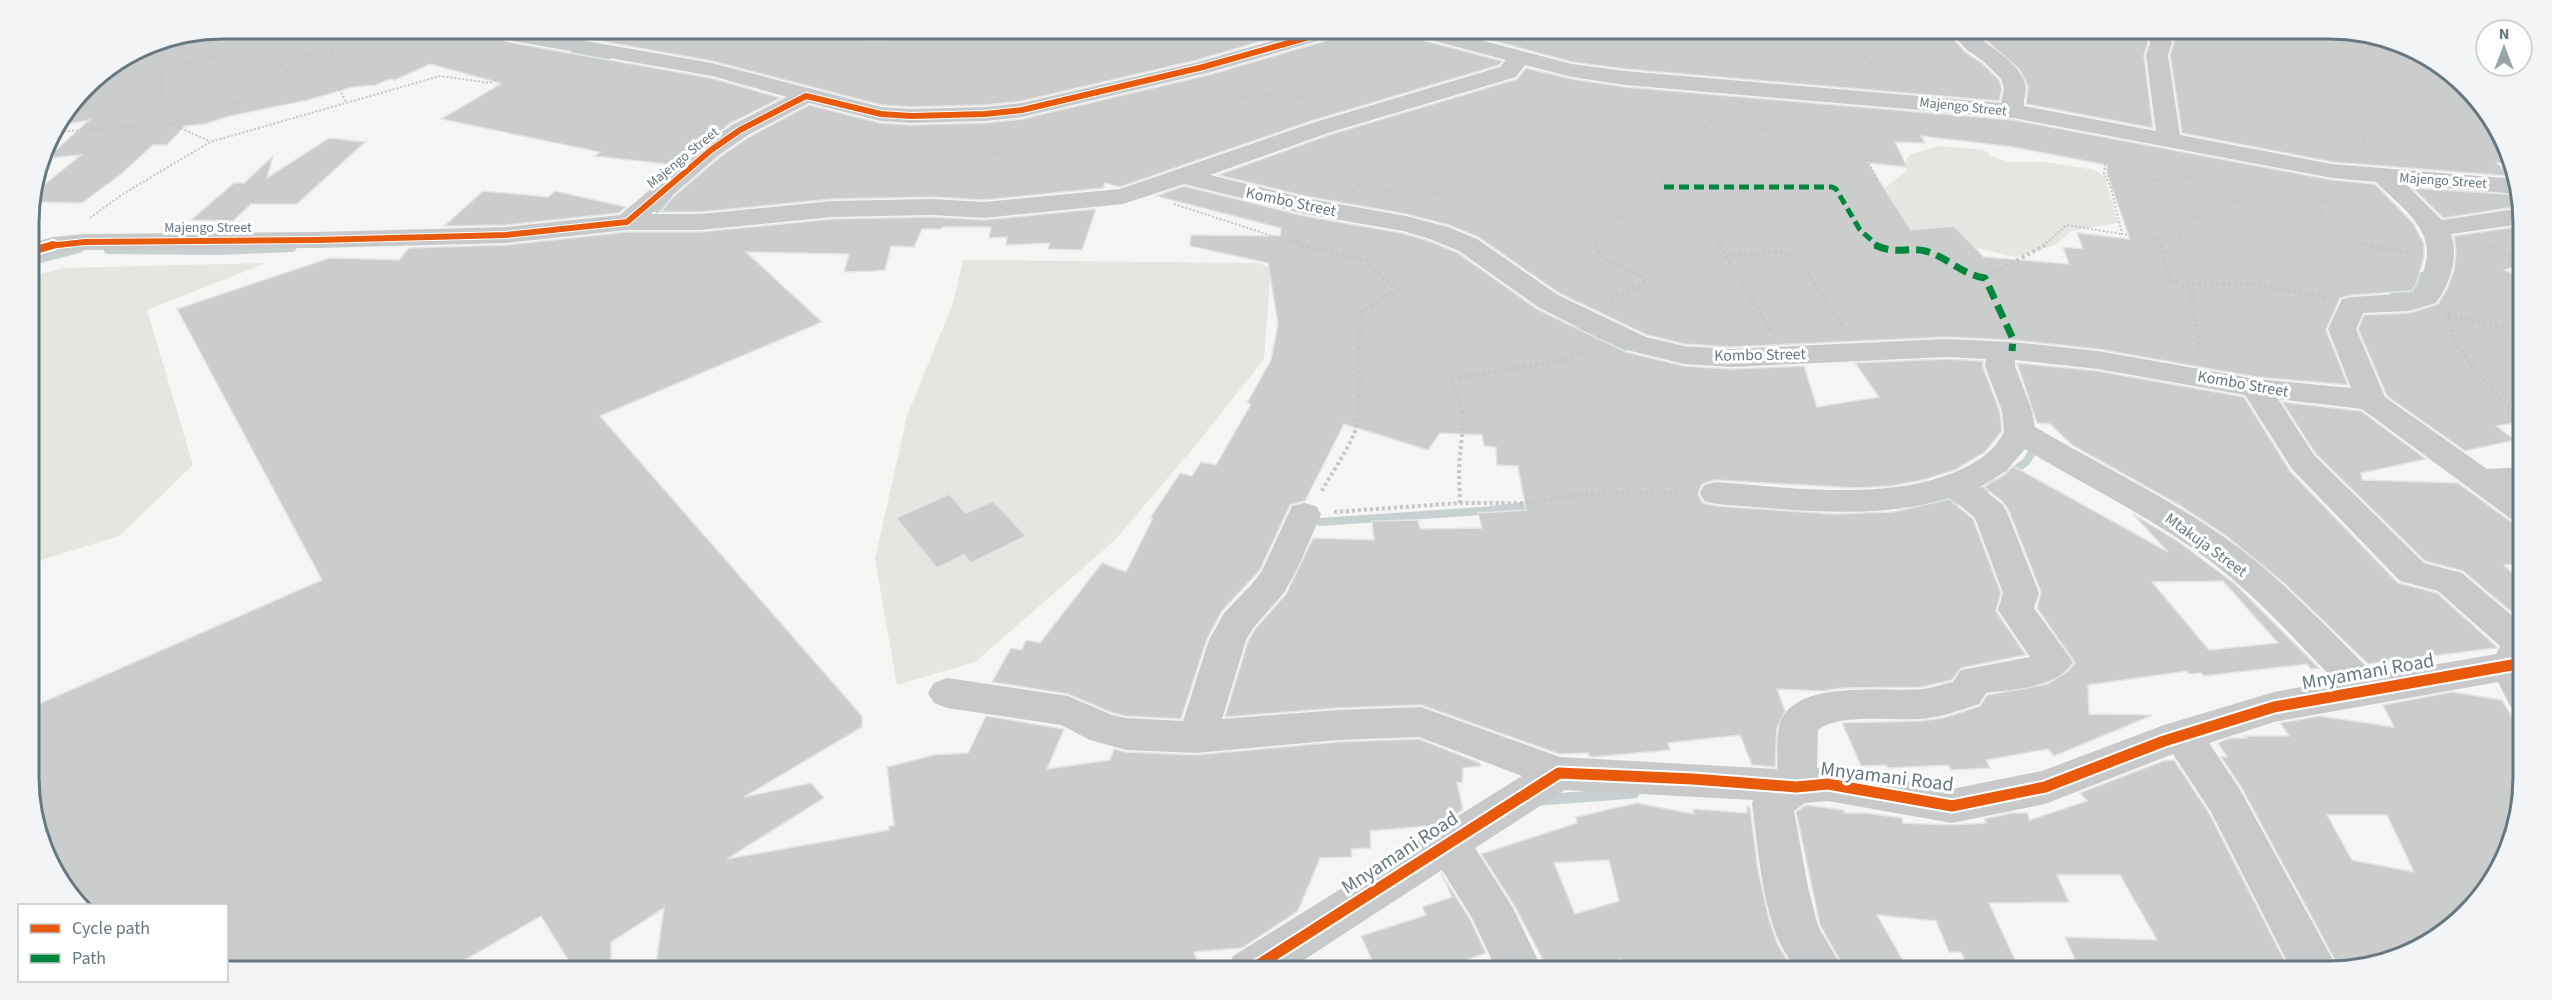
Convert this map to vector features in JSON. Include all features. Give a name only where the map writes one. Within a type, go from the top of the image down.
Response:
[{"type":"street","points":[[537,39],[729,72],[768,81],[806,96],[881,114],[911,116],[986,114],[1022,110],[1203,67],[1302,39]]},
{"type":"street","name":"Majengo Street","points":[[1450,39],[1572,70],[1625,78],[2013,111],[2332,171],[2509,186]]},
{"type":"street","points":[[1967,39],[1991,56],[2012,77],[2015,89],[2012,100],[2013,111]]},
{"type":"street","points":[[2159,39],[2157,55],[2169,142]]},
{"type":"street","points":[[627,222],[700,222],[844,208],[932,207],[984,210],[1123,196],[1320,128],[1508,72],[1522,57]]},
{"type":"street","name":"Majengo Street","points":[[39,249],[53,245],[85,242],[506,235],[627,222],[690,166],[740,130],[806,96]]},
{"type":"street","name":"Kombo Street","points":[[1182,176],[1258,196],[1406,224],[1438,233],[1468,245],[1548,302],[1637,344],[1684,355],[1731,358],[1859,350],[1946,348],[2012,351],[2098,360],[2256,388],[2355,398],[2372,402],[2513,504]]},
{"type":"street","points":[[2372,402],[2342,329],[2352,305],[2398,303],[2423,299],[2430,292],[2444,248],[2436,229],[2385,176]]},
{"type":"street","points":[[2436,229],[2513,217]]},
{"type":"street","points":[[1716,493],[1831,499],[1917,496],[1957,486],[1996,464],[2020,432],[2017,411],[2000,366],[2001,356],[2012,351]]},
{"type":"street","points":[[2256,388],[2303,462],[2412,573],[2450,582],[2513,637]]},
{"type":"street","name":"Mtakuja Street","points":[[2020,432],[2114,483],[2213,546],[2259,584],[2368,691]]},
{"type":"street","points":[[2480,480],[2513,478]]},
{"type":"street","points":[[1815,961],[1798,933],[1786,887],[1772,804],[1796,787],[1799,724],[1816,710],[1857,705],[1922,704],[1966,694],[1974,680],[2033,670],[2050,666],[2054,662],[2016,610],[2020,593],[1990,512],[1957,486]]},
{"type":"street","points":[[1196,736],[1233,629],[1241,616],[1264,595],[1277,576],[1304,514]]},
{"type":"street","name":"Mnyamani Road","points":[[1265,961],[1559,773],[1693,779],[1796,787],[1828,784],[1952,806],[2045,787],[2183,736],[2274,707],[2368,691],[2513,675]]},
{"type":"street","points":[[947,693],[1068,711],[1104,729],[1126,734],[1196,736],[1338,725],[1421,722],[1559,773]]},
{"type":"street","points":[[2183,736],[2225,800],[2311,961]]},
{"type":"street","points":[[1446,844],[1462,865],[1509,943],[1516,961]]},
{"type":"path","points":[[111,78],[318,39]]},
{"type":"path","points":[[278,72],[316,67],[330,59],[333,51],[330,44],[332,39]]},
{"type":"path","points":[[1127,39],[1158,78]]},
{"type":"path","points":[[1625,78],[1633,63],[1644,52],[1667,45],[1674,39]]},
{"type":"path","points":[[1841,39],[1893,80],[1901,101]]},
{"type":"path","points":[[206,40],[216,57]]},
{"type":"path","points":[[284,57],[356,50],[360,41],[330,44]]},
{"type":"path","points":[[1378,111],[1343,94],[1336,85],[1345,79],[1379,72],[1419,53],[1461,42]]},
{"type":"path","points":[[53,245],[123,194],[210,142],[440,76],[490,83],[554,43]]},
{"type":"path","points":[[64,131],[170,124],[217,107],[269,94],[284,57],[282,45]]},
{"type":"path","points":[[316,67],[309,85],[336,82],[346,102]]},
{"type":"path","points":[[1203,67],[1225,73],[1234,83],[1229,95],[1232,106],[1241,117],[1282,143],[1358,185],[1386,191],[1400,189],[1437,193],[1473,210]]},
{"type":"path","points":[[161,68],[162,101],[155,116],[210,142]]},
{"type":"path","points":[[1716,85],[1720,113],[1698,135],[1690,149],[1660,161],[1664,187],[1678,205],[1707,226],[1788,356]]},
{"type":"path","points":[[1230,99],[1268,95],[1316,98],[1343,94]]},
{"type":"path","points":[[1716,119],[1793,136],[1858,154],[1865,158],[1875,171],[1877,178],[1872,182],[1845,184],[1836,189]]},
{"type":"path","points":[[2110,130],[2104,173],[2111,188],[2122,234]]},
{"type":"path","points":[[2154,179],[2211,176],[2208,149]]},
{"type":"path","points":[[2332,171],[2350,206],[2333,205],[2331,202],[2315,200],[2336,240]]},
{"type":"path","points":[[2154,179],[2165,212],[2443,257]]},
{"type":"path","points":[[2154,179],[2177,188],[2205,187],[2232,201],[2323,214]]},
{"type":"path","points":[[1337,212],[1358,185]]},
{"type":"path","points":[[1438,233],[1489,201],[1536,190],[1544,195],[1567,194],[1573,201],[1619,218]]},
{"type":"path","points":[[1574,314],[1647,282],[1623,265],[1609,263],[1598,251],[1595,242],[1602,228],[1619,218],[1672,209],[1678,205]]},
{"type":"path","points":[[1985,278],[2025,259],[2053,242],[2067,225],[2183,244],[2172,213]]},
{"type":"path","points":[[2159,239],[2170,280]]},
{"type":"path","points":[[1291,242],[1366,261],[1398,290],[1362,311],[1359,323],[1361,372],[1356,429],[1319,495],[1304,514]]},
{"type":"path","points":[[1726,256],[1781,252],[1797,258],[1859,350]]},
{"type":"path","points":[[2170,280],[2202,287],[2220,282],[2269,284],[2352,305]]},
{"type":"path","points":[[2170,280],[2192,288],[2191,299],[2202,340],[2200,377]]},
{"type":"path","points":[[2423,299],[2448,315],[2513,329]]},
{"type":"path","points":[[2448,315],[2456,344],[2476,372],[2513,413]]},
{"type":"path","points":[[1460,503],[1459,469],[1464,429],[1460,398],[1451,383],[1453,379],[1517,370],[1569,359],[1595,345]]},
{"type":"path","points":[[1304,514],[1460,503],[1521,503],[1599,493],[1716,493]]},
{"type":"shaded area","points":[[1939,146],[1985,150],[1991,156],[2009,162],[2045,162],[2094,170],[2105,177],[2118,223],[2071,231],[2057,244],[2016,257],[1971,247],[1919,241],[1900,217],[1886,187],[1907,171],[1906,160],[1911,154]]},
{"type":"shaded area","points":[[963,260],[1260,263],[1271,269],[1264,359],[1195,446],[1114,541],[975,662],[897,685],[875,559],[907,416],[953,303]]},
{"type":"shaded area","points":[[266,263],[147,310],[193,465],[119,536],[39,561],[39,274],[64,268]]},
{"type":"building","points":[[211,39],[499,39],[711,78],[781,98],[731,123],[675,165],[594,156],[600,152],[441,119],[500,83],[430,64],[395,80],[389,79],[376,85],[353,87],[205,124],[185,126],[167,145],[153,145],[120,175],[82,203],[40,202],[43,186],[81,155],[51,158],[53,152],[89,120],[68,124],[93,93],[121,70],[164,49]]},
{"type":"building","points":[[589,39],[1269,39],[1197,60],[1022,101],[985,105],[911,107],[881,105],[712,61]]},
{"type":"building","points":[[1332,39],[1419,39],[1502,61],[1499,65],[1311,121],[1120,187],[1105,183],[1103,188],[984,200],[932,197],[832,199],[700,212],[661,212],[673,197],[720,157],[749,137],[809,105],[880,123],[911,125],[985,123],[1022,119],[1212,74]]},
{"type":"building","points":[[1487,39],[1954,39],[1965,52],[1982,63],[1999,80],[2002,89],[1999,101],[1625,69],[1572,62]]},
{"type":"building","points":[[1985,39],[2147,39],[2144,55],[2153,128],[2026,104],[2028,87],[2020,70]]},
{"type":"building","points":[[2173,39],[2341,39],[2388,49],[2431,70],[2467,102],[2482,121],[2494,142],[2503,163],[2497,163],[2507,176],[2332,162],[2182,133],[2170,55]]},
{"type":"building","points":[[1526,68],[1572,79],[1625,87],[2013,120],[2332,180],[2375,184],[2413,223],[2424,244],[2424,257],[2412,291],[2352,295],[2340,298],[2326,330],[2348,385],[2256,377],[2098,349],[2012,340],[1946,337],[1731,347],[1684,344],[1647,335],[1559,293],[1478,237],[1449,225],[1406,214],[1305,196],[1218,175],[1329,135],[1517,79]],"holes":[[[1921,136],[2013,147],[2107,165],[2107,174],[2130,239],[2077,233],[2083,249],[2063,247],[2069,264],[1984,257],[1954,226],[1911,230],[1868,163],[1907,167],[1895,142],[1925,143]]]},
{"type":"building","points":[[329,138],[365,142],[297,204],[251,204],[233,221],[191,220],[234,183],[244,183],[273,156],[267,178]]},
{"type":"building","points":[[1184,186],[1304,216],[1402,233],[1429,241],[1458,253],[1537,309],[1626,352],[1684,366],[1731,369],[1804,366],[1817,407],[1879,397],[1855,363],[1946,359],[1983,361],[1983,367],[2000,412],[2002,431],[1985,452],[1955,470],[1923,480],[1890,486],[1854,488],[1715,480],[1702,484],[1698,494],[1703,503],[1716,506],[1834,514],[1893,512],[1949,499],[1973,519],[2001,593],[1996,611],[2026,655],[1961,668],[1952,680],[1922,687],[1843,688],[1822,691],[1777,689],[1785,711],[1777,728],[1775,767],[1752,765],[1740,735],[1668,743],[1670,750],[1593,757],[1588,753],[1559,754],[1421,705],[1338,708],[1225,717],[1248,641],[1256,628],[1286,594],[1313,538],[1374,540],[1372,521],[1418,520],[1420,529],[1482,528],[1478,513],[1526,510],[1518,466],[1497,465],[1496,447],[1484,446],[1482,435],[1440,433],[1428,450],[1344,424],[1305,501],[1290,505],[1260,570],[1222,611],[1207,639],[1181,719],[1126,716],[1113,713],[1068,694],[992,682],[1011,648],[1022,650],[1026,640],[1040,643],[1102,563],[1126,572],[1153,518],[1150,518],[1180,473],[1192,476],[1201,462],[1216,465],[1251,404],[1247,403],[1271,360],[1278,324],[1268,263],[1190,246],[1191,235],[1280,236],[1281,228],[1156,196]]},
{"type":"building","points":[[2413,188],[2510,194],[2512,208],[2443,218]]},
{"type":"building","points":[[483,191],[548,197],[555,191],[626,207],[619,213],[506,225],[444,226]]},
{"type":"building","points":[[1096,209],[1082,250],[1048,249],[1050,243],[1006,245],[1007,237],[989,238],[991,227],[942,227],[941,229],[922,229],[914,247],[891,246],[885,270],[844,272],[849,254],[746,252],[822,322],[600,416],[862,716],[862,727],[744,797],[811,783],[824,798],[727,859],[889,830],[889,826],[894,826],[887,767],[934,755],[968,753],[986,716],[1064,729],[1047,769],[1110,760],[1114,749],[1126,752],[1196,755],[1338,742],[1419,739],[1480,763],[1481,766],[1463,768],[1462,783],[1457,782],[1463,810],[1439,825],[1370,831],[1371,848],[1351,849],[1352,857],[1320,858],[1298,911],[1242,948],[1194,952],[1197,961],[656,961],[664,908],[611,942],[611,961],[569,961],[541,916],[463,961],[228,961],[228,904],[91,904],[70,879],[49,836],[43,813],[39,777],[39,704],[322,580],[177,309],[330,258],[399,260],[409,248],[506,245],[627,232],[700,232],[832,219],[932,217],[984,220]]},
{"type":"building","points":[[2513,227],[2513,267],[2505,270],[2513,274],[2513,423],[2496,426],[2513,440],[2465,451],[2387,396],[2358,329],[2364,315],[2409,313],[2438,304],[2454,270],[2456,252],[2454,236]]},
{"type":"building","points":[[2017,363],[2098,371],[2244,397],[2290,471],[2398,583],[2437,593],[2497,647],[2368,664],[2285,584],[2225,535],[2179,505],[2072,445],[2050,424],[2037,423]]},
{"type":"building","points":[[2282,402],[2361,411],[2426,459],[2361,473],[2362,480],[2458,483],[2513,522],[2513,564],[2504,565],[2513,574],[2513,614],[2463,571],[2425,561],[2316,454]]},
{"type":"building","points":[[2013,466],[2168,552],[2133,514],[2176,540],[2234,583],[2319,668],[2311,669],[2307,664],[2204,676],[2201,673],[2189,674],[2187,671],[2088,685],[2089,714],[2153,715],[2054,756],[2048,749],[1986,760],[1990,768],[1951,770],[1948,765],[1888,768],[1886,765],[1861,766],[1842,723],[1920,721],[1943,718],[1980,706],[1987,695],[2047,684],[2067,672],[2075,663],[2037,608],[2041,592],[2009,511],[2003,502],[1984,487],[2007,473]],"holes":[[[2223,581],[2278,643],[2209,650],[2152,582]]]},
{"type":"building","points":[[949,494],[966,513],[993,501],[1026,536],[971,563],[964,555],[937,568],[896,518]]},
{"type":"building","points":[[2452,692],[2502,700],[2513,719],[2513,777],[2507,824],[2494,858],[2482,879],[2467,898],[2441,923],[2399,947],[2376,955],[2336,961],[2241,787],[2221,757],[2227,757],[2218,743],[2230,738],[2247,738],[2245,736],[2289,736],[2280,723],[2319,716],[2394,727],[2383,705]],"holes":[[[2327,815],[2387,815],[2414,872],[2352,860]]]},
{"type":"building","points":[[2174,760],[2209,813],[2285,961],[2076,961],[2065,937],[2157,940],[2120,875],[2057,875],[2069,902],[1989,903],[2015,961],[1965,961],[1961,952],[1949,952],[1936,921],[1877,915],[1903,961],[1840,961],[1820,925],[1796,812],[1806,805],[1844,810],[1844,813],[1866,813],[1902,818],[1903,823],[1952,825],[1986,823],[1984,819],[2012,813],[2027,813],[2030,820],[2087,801],[2080,793],[2163,761]]},
{"type":"building","points":[[1637,803],[1694,814],[1693,809],[1747,813],[1747,806],[1750,807],[1758,870],[1769,919],[1778,945],[1788,961],[1622,961],[1621,959],[1614,961],[1544,961],[1515,907],[1481,854],[1577,823],[1576,817]],"holes":[[[1609,860],[1619,901],[1575,914],[1554,863]]]},
{"type":"building","points":[[1441,873],[1470,919],[1486,953],[1463,961],[1372,961],[1361,936],[1426,915],[1422,907],[1452,897]]},
{"type":"waterway","points":[[574,52],[608,57]]},
{"type":"waterway","points":[[657,210],[669,196]]},
{"type":"waterway","points":[[108,250],[219,251],[292,248]]},
{"type":"waterway","points":[[39,259],[79,249]]},
{"type":"waterway","points":[[2394,296],[2412,290],[2422,276]]},
{"type":"waterway","points":[[1580,328],[1609,344],[1625,347]]},
{"type":"waterway","points":[[2009,474],[2026,462],[2036,446]]},
{"type":"waterway","points":[[1912,505],[1972,499],[1995,483]]},
{"type":"waterway","points":[[1320,522],[1536,505]]},
{"type":"waterway","points":[[1540,800],[1634,793]]},
{"type":"marked path","points":[[1664,187],[1832,187],[1836,189],[1860,230],[1876,246],[1898,252],[1919,250],[1927,252],[1963,272],[1985,278],[2013,339],[2012,351]]},
{"type":"cycle path","points":[[39,249],[53,245],[85,242],[317,240],[506,235],[627,222],[711,150],[740,130],[806,96],[881,114],[911,116],[985,114],[1022,110],[1203,67],[1302,39]]},
{"type":"cycle path","points":[[1265,961],[1559,773],[1693,779],[1796,787],[1828,784],[1952,806],[2045,787],[2164,741],[2274,707],[2513,665]]}]
